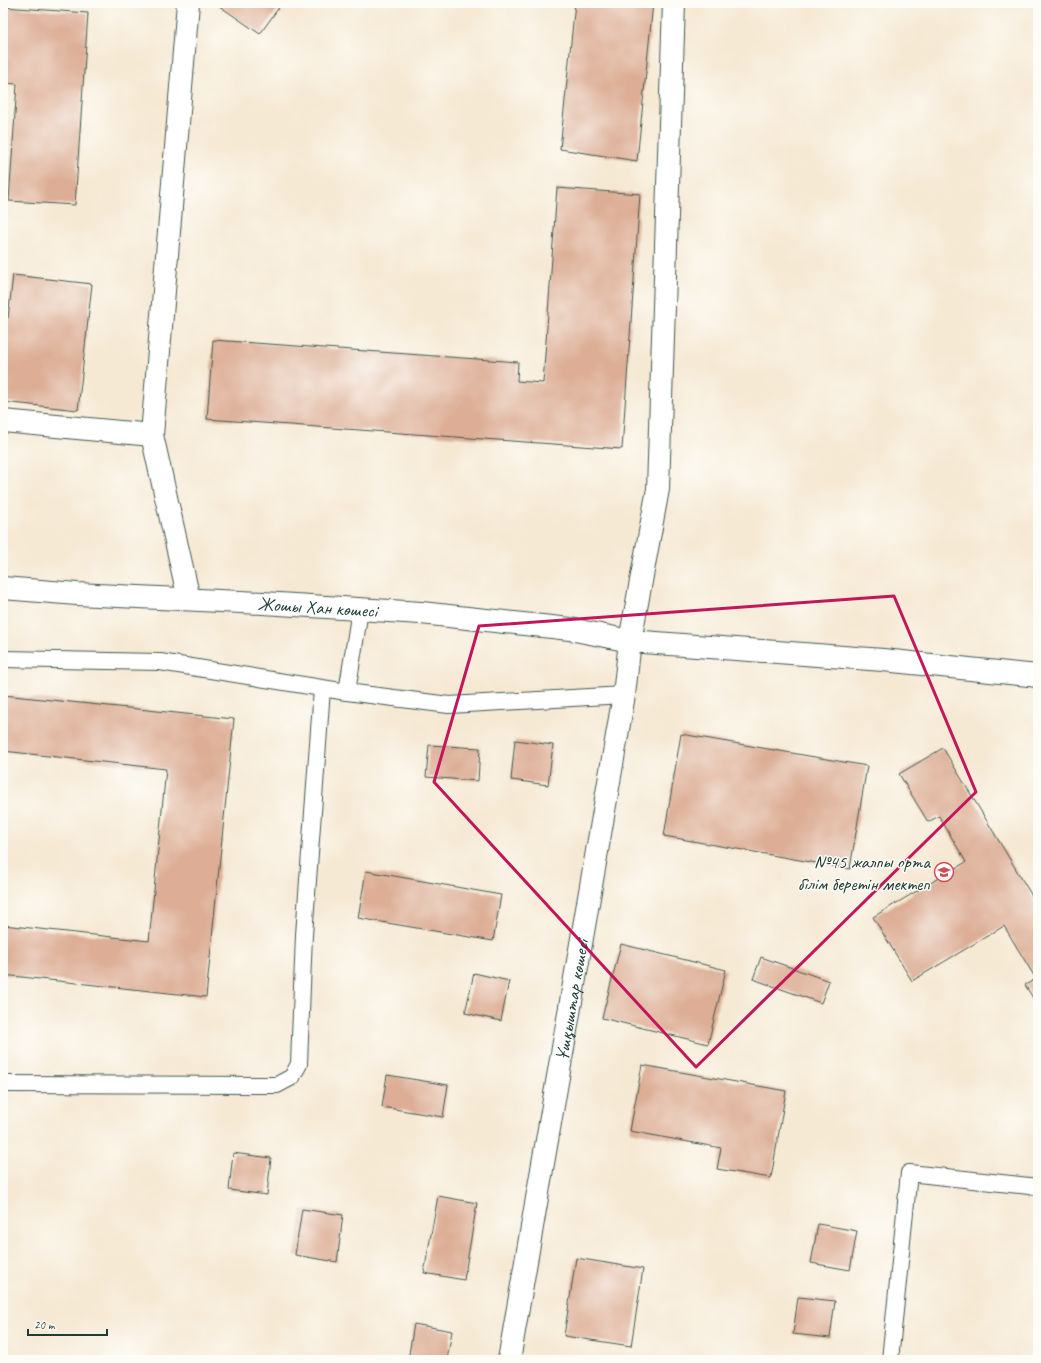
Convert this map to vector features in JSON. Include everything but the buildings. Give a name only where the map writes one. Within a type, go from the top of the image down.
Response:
[{"type":"street","points":[[188,3],[152,435],[189,599]]},
{"type":"street","name":"Ұшқыштар көшесі","points":[[509,1360],[624,695],[630,640],[658,489],[674,3]]},
{"type":"street","points":[[3,421],[152,435]]},
{"type":"street","name":"Жошы Хан көшесі","points":[[3,588],[77,594],[421,613],[570,629],[630,640],[883,660],[1038,676]]},
{"type":"lane","points":[[347,692],[360,610]]},
{"type":"lane","points":[[3,659],[160,662],[322,689],[449,705],[624,695]]},
{"type":"lane","points":[[3,1084],[276,1085],[292,1077],[299,1064],[304,935],[322,689]]},
{"type":"lane","points":[[890,1360],[909,1173],[1038,1187]]},
{"type":"highlighted area","points":[[894,596],[976,792],[696,1067],[434,782],[479,626]]},
{"type":"place","name":"№45 жалпы орта білім беретін мектеп","points":[[944,872]]}]
